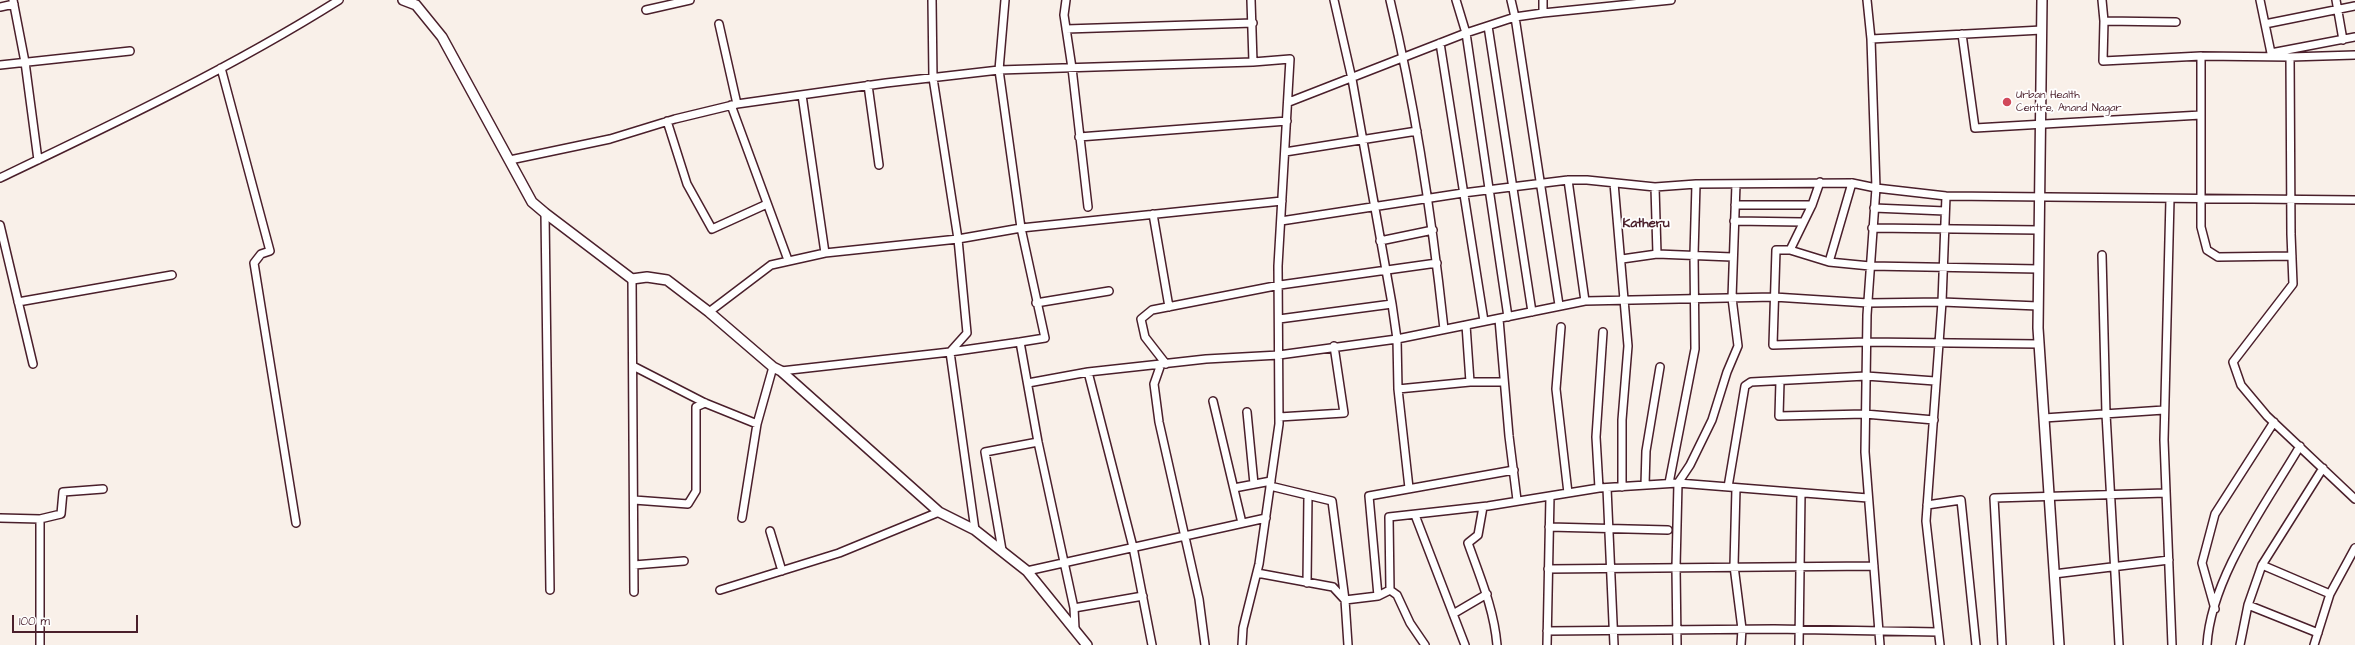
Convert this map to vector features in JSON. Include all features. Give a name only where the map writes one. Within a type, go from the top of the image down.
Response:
[{"type":"main road","points":[[403,0],[419,3],[442,37],[532,202],[544,213],[632,280],[647,277],[667,280],[709,312],[777,369],[938,512],[975,530],[1027,571],[1087,645]]},
{"type":"main road","points":[[2042,0],[2038,306],[2039,344],[2059,645]]},
{"type":"street","points":[[0,178],[130,116],[274,41],[339,0]]},
{"type":"street","points":[[646,10],[690,0]]},
{"type":"street","points":[[932,0],[933,78],[958,239],[967,333],[950,352],[975,530]]},
{"type":"street","points":[[742,518],[758,424],[777,369],[950,352],[1045,338],[1020,228],[999,70],[1006,0]]},
{"type":"street","points":[[1066,0],[1064,15],[1072,68],[1088,207]]},
{"type":"street","points":[[1251,0],[1253,23],[1253,62]]},
{"type":"street","points":[[1334,0],[1352,79],[1392,304],[1397,339],[1398,389],[1408,488]]},
{"type":"street","points":[[1390,0],[1404,58],[1428,198],[1444,329]]},
{"type":"street","points":[[1456,0],[1466,33],[1508,317]]},
{"type":"street","points":[[1511,0],[1516,17],[1559,305]]},
{"type":"street","points":[[1543,0],[1543,13]]},
{"type":"street","points":[[1289,102],[1352,79],[1466,33],[1516,17],[1671,0]]},
{"type":"street","points":[[1867,0],[1871,39],[1876,188],[1872,228],[1866,342],[1865,452],[1880,645]]},
{"type":"street","points":[[2102,0],[2104,21],[2103,61],[2200,56],[2290,57],[2355,55]]},
{"type":"street","points":[[2260,0],[2271,54],[2355,37]]},
{"type":"street","points":[[2336,0],[2343,40]]},
{"type":"street","points":[[0,7],[14,2],[25,62],[38,160]]},
{"type":"street","points":[[2266,24],[2338,8],[2355,6]]},
{"type":"street","points":[[2104,21],[2176,22]]},
{"type":"street","points":[[1066,29],[1253,23]]},
{"type":"street","points":[[719,24],[734,105],[767,204],[788,260]]},
{"type":"street","points":[[1488,26],[1514,187],[1532,312]]},
{"type":"street","points":[[1871,39],[2042,30]]},
{"type":"street","points":[[1962,34],[1975,128],[2040,122],[2201,115]]},
{"type":"street","points":[[1440,43],[1484,321]]},
{"type":"street","points":[[0,65],[130,51]]},
{"type":"street","points":[[2200,56],[2201,227],[2207,250],[2218,257],[2292,256]]},
{"type":"street","points":[[2290,57],[2293,284],[2233,362],[2241,385],[2274,422],[2355,499]]},
{"type":"street","points":[[510,160],[610,139],[667,121],[734,105],[868,85],[999,70],[1253,62],[1290,59],[1289,102],[1278,266],[1280,285],[1279,417],[1266,518],[1257,573],[1243,628],[1242,645]]},
{"type":"street","points":[[221,68],[270,251],[261,254],[254,264],[296,523]]},
{"type":"street","points":[[868,85],[879,165]]},
{"type":"street","points":[[802,95],[825,252]]},
{"type":"street","points":[[667,121],[687,184],[712,229],[767,204]]},
{"type":"street","points":[[1079,137],[1287,121]]},
{"type":"street","points":[[1285,152],[1417,131]]},
{"type":"street","points":[[1568,180],[1585,301]]},
{"type":"street","points":[[1281,221],[1463,193],[1568,180],[1655,187],[1696,184],[1820,182],[1852,183],[1876,188],[1946,196],[2355,200]]},
{"type":"street","points":[[1790,250],[1802,222],[1812,205],[1820,182]]},
{"type":"street","points":[[1614,183],[1622,260],[1623,301],[1628,346],[1622,420],[1622,487]]},
{"type":"street","points":[[1829,262],[1852,183]]},
{"type":"street","points":[[1669,483],[1695,349],[1694,255],[1696,184]]},
{"type":"street","points":[[1677,645],[1676,567],[1678,483],[1690,464],[1712,420],[1727,372],[1738,346],[1732,298],[1732,257],[1736,184]]},
{"type":"street","points":[[1655,187],[1657,254]]},
{"type":"street","points":[[1940,645],[1926,521],[1934,420],[1935,381],[1942,302],[1946,196]]},
{"type":"street","points":[[2170,199],[2164,410],[2172,645]]},
{"type":"street","points":[[709,312],[771,265],[825,252],[958,239],[1020,228],[1282,201]]},
{"type":"street","points":[[1735,205],[1812,205]]},
{"type":"street","points":[[1874,208],[1945,211]]},
{"type":"street","points":[[544,213],[550,590]]},
{"type":"street","points":[[1153,214],[1169,306]]},
{"type":"street","points":[[1734,221],[1802,222]]},
{"type":"street","points":[[0,225],[33,364]]},
{"type":"street","points":[[1872,228],[2039,230]]},
{"type":"street","points":[[1380,241],[1433,230]]},
{"type":"street","points":[[2039,269],[1943,266],[1870,266],[1829,262],[1790,250],[1776,250],[1773,345],[1866,342],[2039,344]]},
{"type":"street","points":[[1622,260],[1657,254],[1732,257]]},
{"type":"street","points":[[2102,255],[2106,414],[2119,645]]},
{"type":"street","points":[[1164,364],[1145,338],[1141,319],[1152,310],[1280,285],[1437,263]]},
{"type":"street","points":[[18,302],[172,275]]},
{"type":"street","points":[[632,280],[634,592]]},
{"type":"street","points":[[1036,303],[1109,291]]},
{"type":"street","points":[[1028,383],[1088,372],[1206,358],[1279,355],[1334,346],[1397,339],[1499,319],[1559,305],[1585,301],[1774,297],[1868,302],[1942,302],[2038,306]]},
{"type":"street","points":[[1279,319],[1392,304]]},
{"type":"street","points":[[1499,319],[1504,382],[1517,500]]},
{"type":"street","points":[[1466,325],[1470,382]]},
{"type":"street","points":[[1561,327],[1556,389],[1568,493]]},
{"type":"street","points":[[1599,488],[1596,437],[1603,332]]},
{"type":"street","points":[[1020,342],[1038,442],[1074,608],[1075,630]]},
{"type":"street","points":[[1279,417],[1344,413],[1334,346]]},
{"type":"street","points":[[1164,364],[1154,384],[1159,422],[1199,599],[1205,645]]},
{"type":"street","points":[[633,366],[705,402],[758,424]]},
{"type":"street","points":[[1645,485],[1646,451],[1660,367]]},
{"type":"street","points":[[1088,372],[1133,547],[1152,645]]},
{"type":"street","points":[[1728,487],[1745,386],[1751,382],[1866,376],[1935,381]]},
{"type":"street","points":[[1780,381],[1779,416],[1865,414],[1934,420]]},
{"type":"street","points":[[1398,389],[1470,382],[1504,382]]},
{"type":"street","points":[[1213,400],[1242,524]]},
{"type":"street","points":[[634,500],[688,504],[696,491],[696,407],[705,402]]},
{"type":"street","points":[[2044,418],[2164,410]]},
{"type":"street","points":[[1247,412],[1254,484]]},
{"type":"street","points":[[2215,610],[2202,563],[2215,514],[2274,422]]},
{"type":"street","points":[[1002,550],[985,452],[1038,442]]},
{"type":"street","points":[[2207,645],[2208,633],[2226,571],[2300,446]]},
{"type":"street","points":[[2240,645],[2248,605],[2262,564],[2322,468]]},
{"type":"street","points":[[1378,596],[1369,496],[1514,470]]},
{"type":"street","points":[[1390,590],[1389,517],[1482,507],[1517,500],[1599,488],[1669,483],[1868,498]]},
{"type":"street","points":[[1234,488],[1254,484],[1271,484],[1332,501],[1345,600],[1348,645]]},
{"type":"street","points":[[1607,488],[1614,645]]},
{"type":"street","points":[[1736,488],[1734,566],[1742,629],[1741,645]]},
{"type":"street","points":[[0,518],[40,520],[61,514],[63,492],[103,489]]},
{"type":"street","points":[[1800,645],[1799,629],[1802,566],[1801,493]]},
{"type":"street","points":[[2002,645],[1994,498],[2049,495],[2110,496],[2166,493]]},
{"type":"street","points":[[1307,583],[1308,495]]},
{"type":"street","points":[[1547,645],[1550,496]]},
{"type":"street","points":[[1927,506],[1961,500],[1976,645]]},
{"type":"street","points":[[1482,507],[1478,535],[1468,543],[1487,594],[1496,628],[1497,645]]},
{"type":"street","points":[[720,590],[839,554],[938,512]]},
{"type":"street","points":[[1415,515],[1465,645]]},
{"type":"street","points":[[1027,571],[1266,518]]},
{"type":"street","points":[[40,520],[40,645]]},
{"type":"street","points":[[1549,527],[1668,530]]},
{"type":"street","points":[[770,531],[782,571]]},
{"type":"street","points":[[2314,645],[2330,594],[2355,548]]},
{"type":"street","points":[[2054,574],[2169,560]]},
{"type":"street","points":[[634,565],[684,561]]},
{"type":"street","points":[[2262,564],[2330,594]]},
{"type":"street","points":[[1548,569],[1734,566],[1874,566]]},
{"type":"street","points":[[1257,573],[1333,587],[1345,600]]},
{"type":"street","points":[[1345,600],[1378,596],[1390,590]]},
{"type":"street","points":[[1390,590],[1398,596],[1410,623],[1425,645]]},
{"type":"street","points":[[1453,614],[1487,594]]},
{"type":"street","points":[[1074,608],[1143,596]]},
{"type":"street","points":[[2248,605],[2318,633]]},
{"type":"street","points":[[1547,631],[1799,629],[1938,632]]},
{"type":"place","name":"Urban Health Centre, Anand Nagar","points":[[2007,102]]},
{"type":"district","name":"Katheru","points":[[1646,224]]}]
